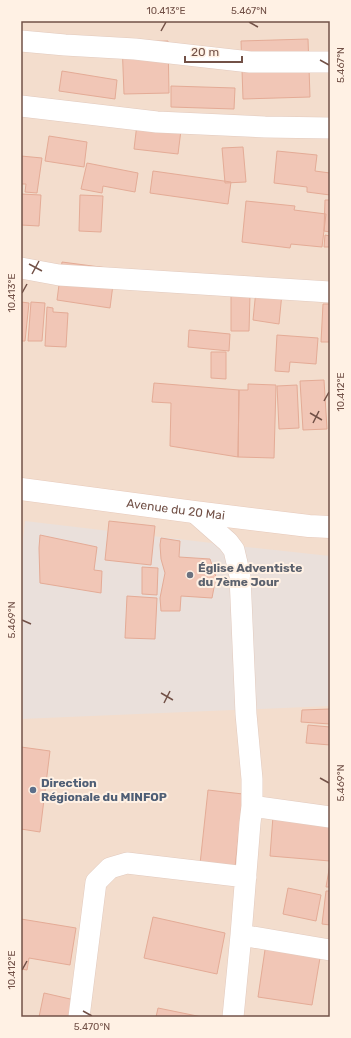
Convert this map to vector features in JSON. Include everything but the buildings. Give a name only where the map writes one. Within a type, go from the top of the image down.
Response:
[{"type":"main road","name":"Avenue du 20 Mai","points":[[21,489],[194,512],[309,526],[330,527]]},
{"type":"street","points":[[21,41],[135,49],[250,62],[330,62]]},
{"type":"street","points":[[21,106],[157,122],[265,127],[330,128]]},
{"type":"street","points":[[21,268],[59,275],[330,292]]},
{"type":"street","points":[[194,512],[228,542],[234,550],[240,576],[246,714],[252,779],[252,806],[233,1017]]},
{"type":"street","points":[[252,806],[330,817]]},
{"type":"street","points":[[79,1017],[96,882],[110,868],[127,863],[246,877]]},
{"type":"street","points":[[241,935],[330,950]]},
{"type":"shaded area","points":[[21,21],[330,21],[330,1017],[21,1017]]},
{"type":"shaded area","points":[[25,521],[330,556],[330,706],[21,719],[21,556]]},
{"type":"place","name":"Église Adventiste du 7ème Jour","points":[[190,575]]},
{"type":"place","name":"Direction Régionale du MINFOP","points":[[33,790]]}]
